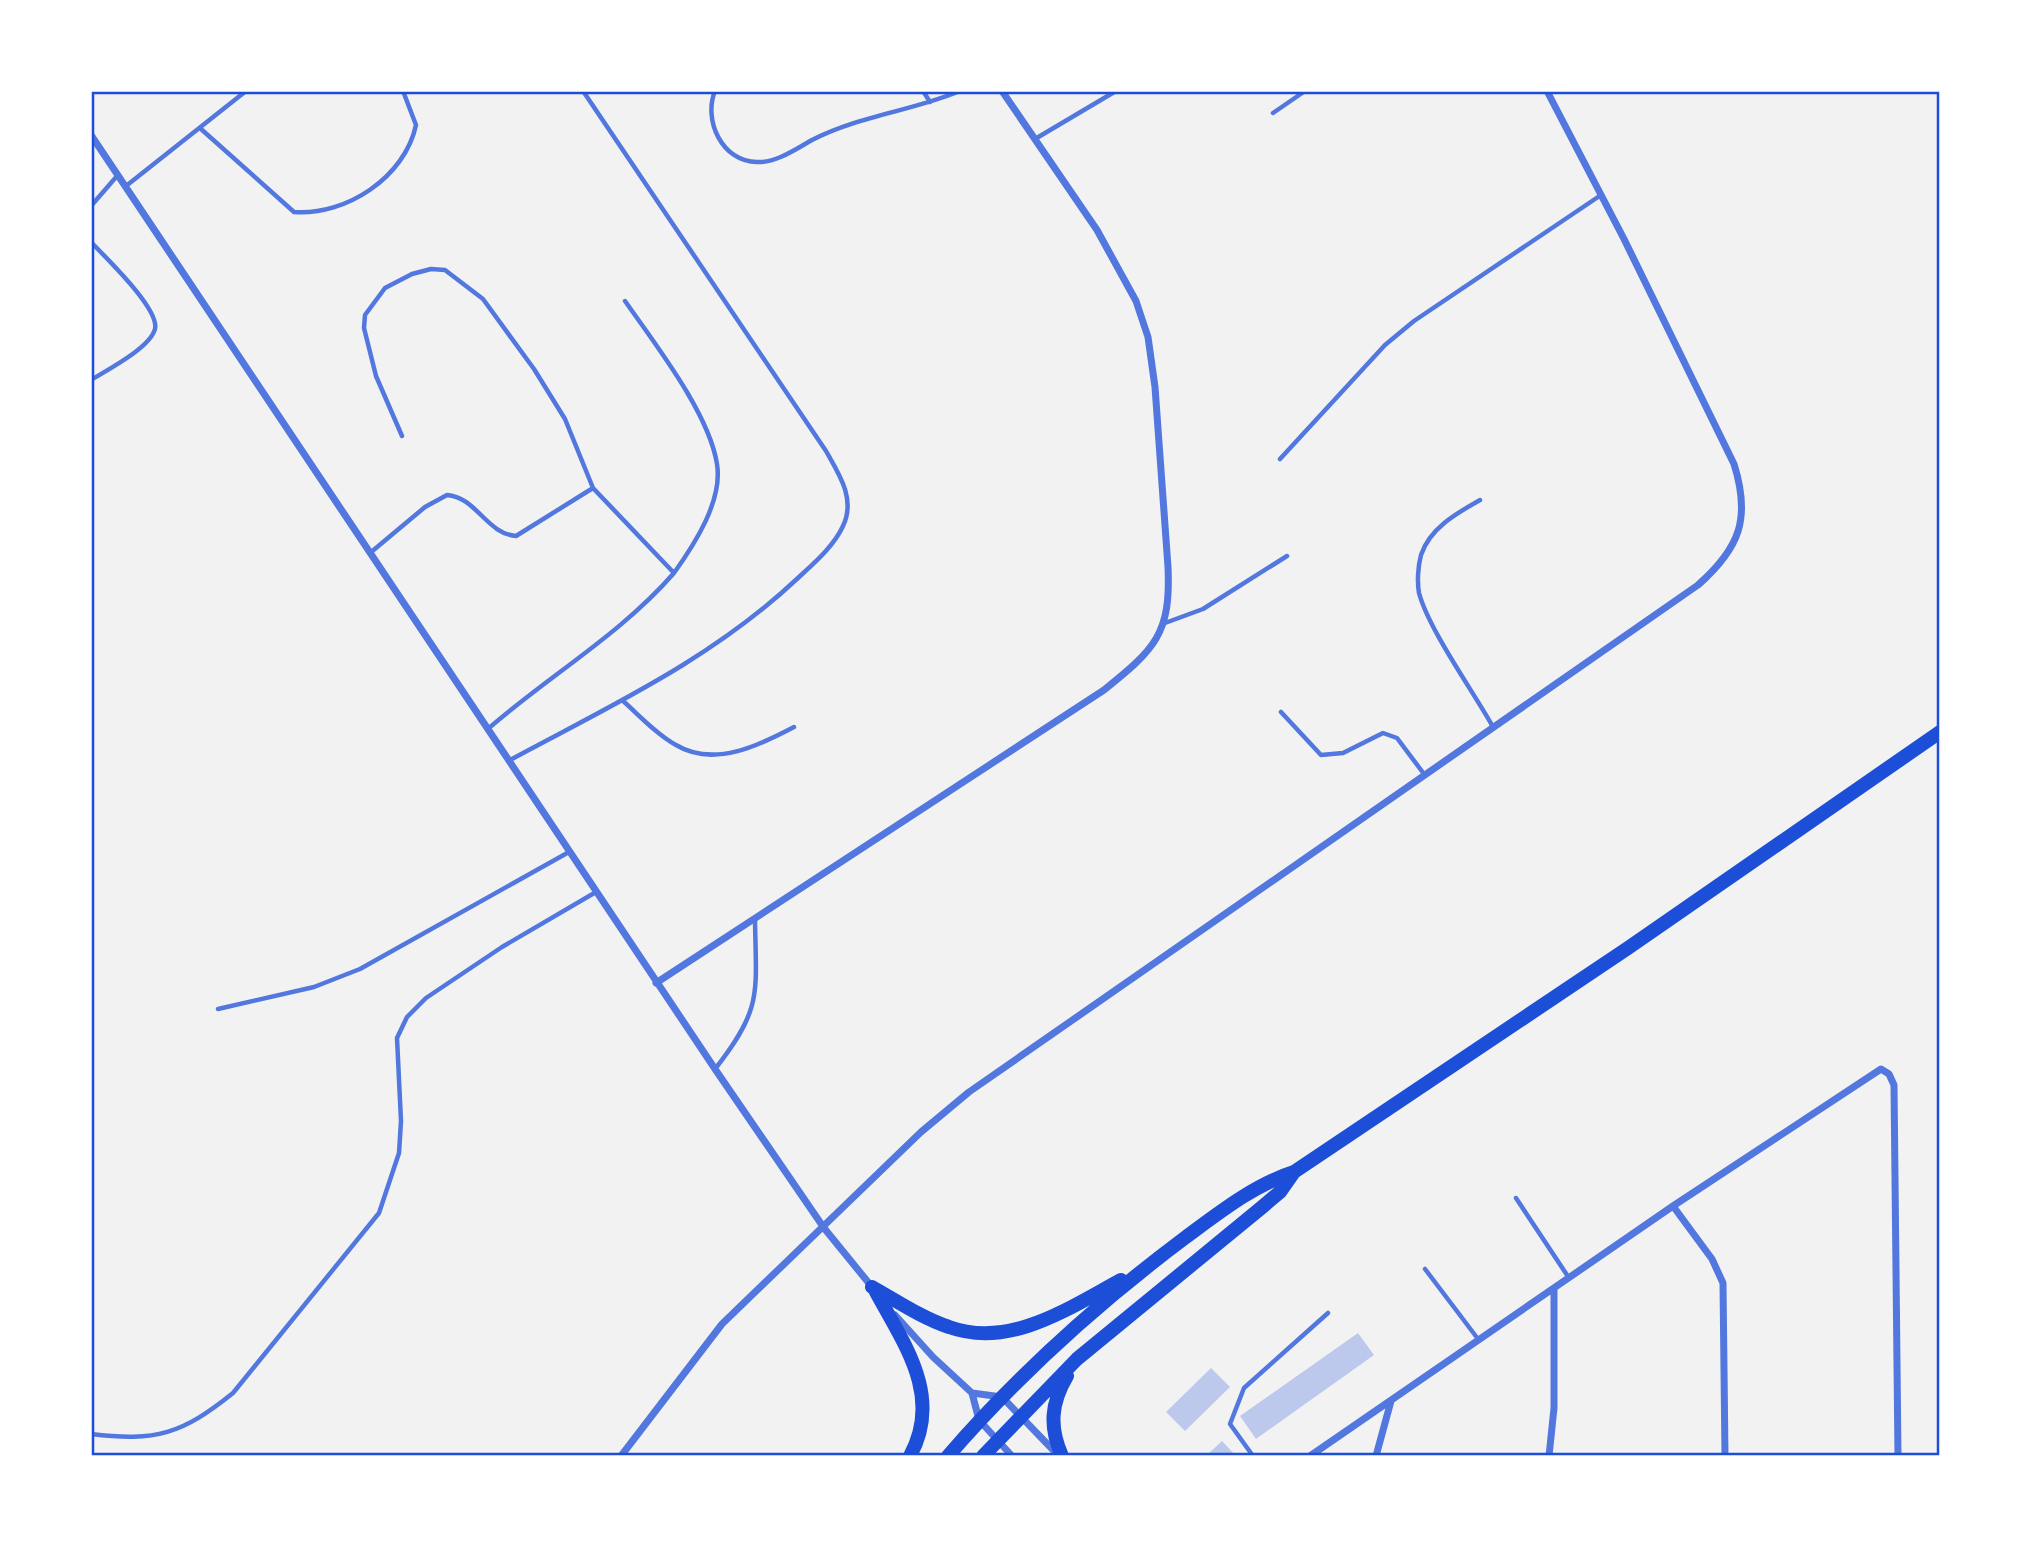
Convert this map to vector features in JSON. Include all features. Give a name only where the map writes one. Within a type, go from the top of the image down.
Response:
[{"type":"highway","points":[[948,1456],[979,1420],[1067,1334],[1147,1266],[1252,1191],[1271,1179],[1294,1172],[1940,732]]},
{"type":"highway","points":[[983,1456],[1077,1359],[1280,1192],[1294,1172]]},
{"type":"highway","points":[[874,1289],[948,1327],[982,1334],[1001,1333],[1044,1320],[1147,1266]]},
{"type":"highway","points":[[874,1289],[918,1370],[923,1410],[919,1440],[910,1456]]},
{"type":"highway","points":[[1060,1456],[1052,1417],[1054,1401],[1077,1359]]},
{"type":"street","points":[[656,983],[1104,690],[1153,646],[1165,624],[1170,599],[1155,387],[1148,337],[1125,276],[1002,91]]},
{"type":"street","points":[[621,1456],[722,1324],[921,1132],[969,1092],[1698,585],[1728,555],[1741,524],[1741,485],[1734,464],[1547,91]]},
{"type":"street","points":[[91,135],[489,728],[656,983],[824,1228],[910,1334],[972,1393],[979,1420],[1012,1456]]},
{"type":"street","points":[[1310,1456],[1876,1069],[1889,1073],[1894,1085],[1898,1456]]},
{"type":"street","points":[[1673,1206],[1713,1259],[1723,1283],[1725,1456]]},
{"type":"street","points":[[1549,1456],[1554,1408],[1554,1289]]},
{"type":"street","points":[[972,1393],[1002,1397],[1060,1456]]},
{"type":"street","points":[[1376,1456],[1392,1400]]},
{"type":"lane","points":[[126,187],[246,91]]},
{"type":"lane","points":[[201,129],[294,212],[336,208],[384,178],[406,153],[416,125],[403,91]]},
{"type":"lane","points":[[509,761],[655,685],[747,622],[785,590],[831,544],[844,525],[847,492],[826,451],[583,91]]},
{"type":"lane","points":[[715,91],[709,113],[717,136],[740,157],[759,163],[785,155],[831,130],[960,91]]},
{"type":"lane","points":[[923,91],[930,102]]},
{"type":"lane","points":[[1034,139],[1116,91]]},
{"type":"lane","points":[[1273,113],[1305,91]]},
{"type":"lane","points":[[91,154],[100,148]]},
{"type":"lane","points":[[91,206],[118,175]]},
{"type":"lane","points":[[1280,459],[1378,353],[1415,321],[1601,195]]},
{"type":"lane","points":[[91,242],[146,303],[155,321],[155,329],[142,346],[91,380]]},
{"type":"lane","points":[[402,436],[376,376],[365,328],[365,315],[385,288],[422,272],[446,270],[483,299],[534,369],[565,419],[593,488],[674,573]]},
{"type":"lane","points":[[489,728],[543,682],[633,616],[674,573],[689,552],[710,508],[717,465],[691,402],[625,301]]},
{"type":"lane","points":[[370,553],[425,507],[447,495],[456,496],[467,503],[504,534],[516,536],[593,488]]},
{"type":"lane","points":[[1480,500],[1453,515],[1430,540],[1421,555],[1418,577],[1419,593],[1433,623],[1494,727]]},
{"type":"lane","points":[[1165,624],[1203,609],[1287,555]]},
{"type":"lane","points":[[622,700],[669,740],[693,752],[736,752],[757,747],[794,727]]},
{"type":"lane","points":[[1281,712],[1321,755],[1343,753],[1377,734],[1390,734],[1403,745],[1425,775]]},
{"type":"lane","points":[[218,1009],[314,987],[360,969],[570,851]]},
{"type":"lane","points":[[91,1434],[127,1439],[166,1434],[205,1415],[233,1393],[379,1213],[392,1182],[399,1153],[401,1121],[397,1038],[407,1017],[426,998],[502,947],[597,892]]},
{"type":"lane","points":[[715,1069],[738,1040],[753,1011],[756,993],[755,918]]},
{"type":"lane","points":[[1516,1198],[1569,1278]]},
{"type":"lane","points":[[1425,1269],[1478,1339]]},
{"type":"lane","points":[[1253,1456],[1230,1424],[1244,1388],[1328,1312]]},
{"type":"building","points":[[1358,1333],[1374,1355],[1256,1439],[1240,1416]]},
{"type":"building","points":[[1211,1368],[1230,1387],[1185,1431],[1166,1412]]},
{"type":"building","points":[[1222,1441],[1236,1456],[1206,1456]]}]
